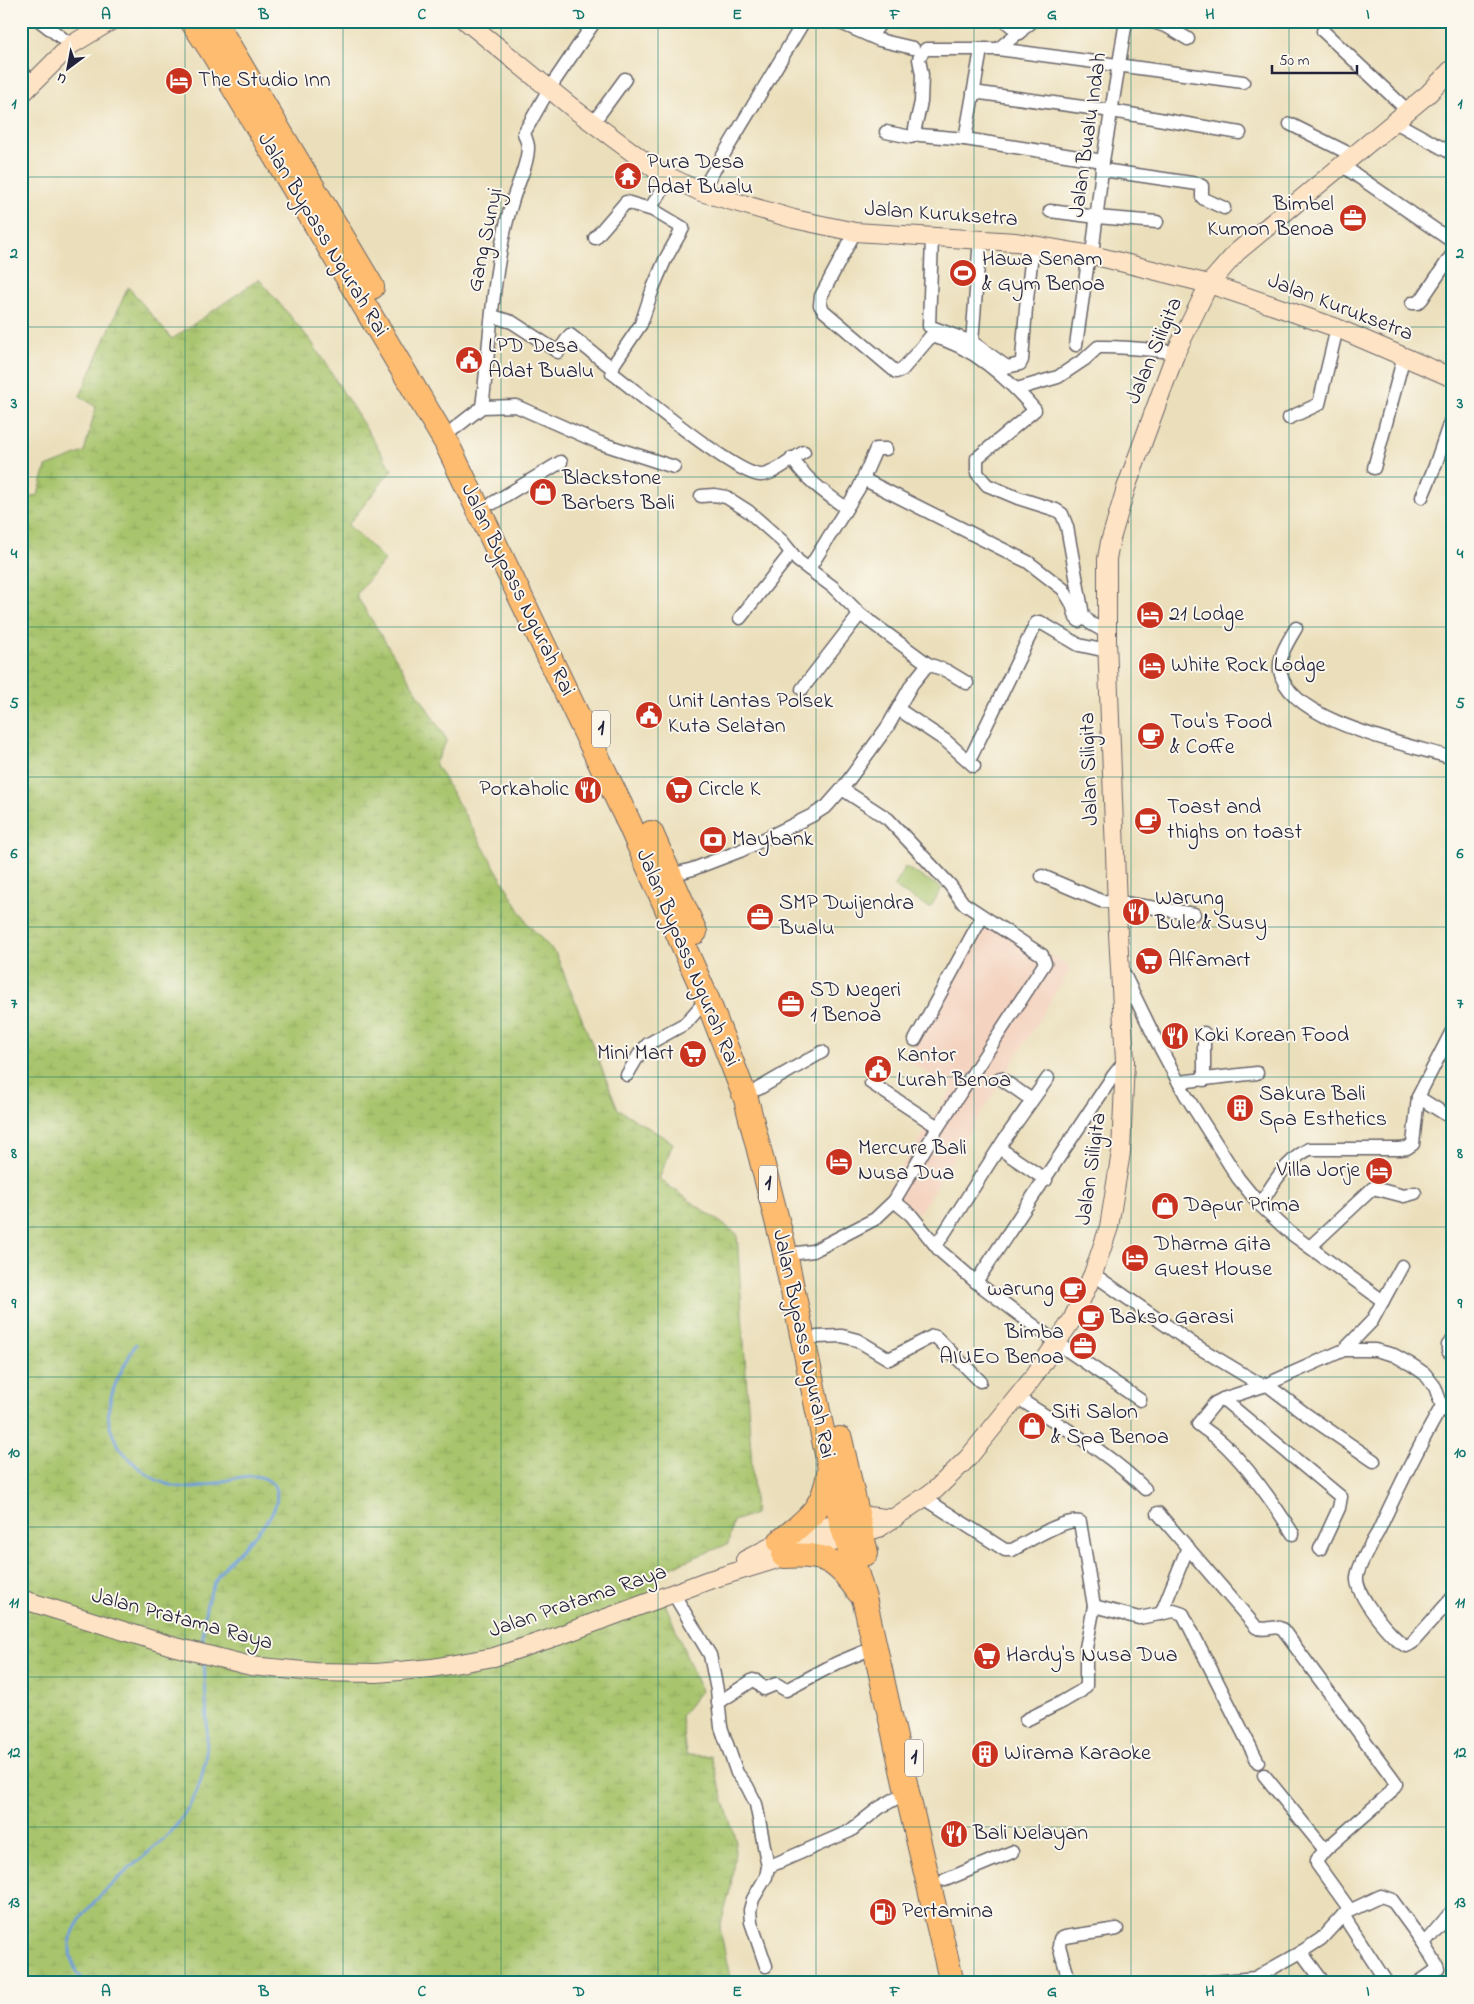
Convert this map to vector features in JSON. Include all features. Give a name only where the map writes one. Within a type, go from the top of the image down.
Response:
[{"type":"highway","name":"Jalan Bypass Ngurah Rai","points":[[192,21],[455,428],[671,875],[722,994],[762,1099],[798,1253],[817,1337],[865,1602],[952,1983]]},
{"type":"highway","name":"Jalan Bypass Ngurah Rai","points":[[214,21],[369,297],[446,442],[629,823],[707,999],[746,1099],[783,1244],[830,1467],[852,1527],[912,1751],[946,1880],[966,1983]]},
{"type":"highway","points":[[830,1467],[823,1498],[782,1549],[827,1560],[844,1571],[865,1602]]},
{"type":"main road","points":[[21,95],[27,77],[70,45],[111,21]]},
{"type":"main road","name":"Jalan Kuruksetra","points":[[473,23],[549,89],[659,172],[700,192],[794,219],[855,232],[1034,244],[1090,254],[1209,284],[1337,328],[1453,378]]},
{"type":"main road","name":"Jalan Siligita","points":[[852,1527],[880,1528],[924,1498],[968,1458],[1018,1398],[1072,1320],[1093,1274],[1109,1227],[1118,1171],[1123,1120],[1125,1061],[1107,641],[1107,560],[1110,542],[1143,438],[1176,352],[1209,284],[1237,252],[1402,117],[1453,68]]},
{"type":"main road","name":"Jalan Pratama Raya","points":[[21,1599],[172,1646],[251,1666],[314,1672],[377,1673],[432,1668],[494,1657],[558,1636],[709,1580],[782,1549],[852,1527]]},
{"type":"street","points":[[40,21],[70,45]]},
{"type":"street","name":"Gang Sunyi","points":[[482,407],[498,262],[507,219],[528,146],[524,132],[549,89],[595,21]]},
{"type":"street","points":[[700,192],[804,21]]},
{"type":"street","points":[[836,21],[870,36],[917,51],[926,49],[998,49],[1243,82]]},
{"type":"street","points":[[870,36],[882,21]]},
{"type":"street","points":[[1005,21],[1020,33]]},
{"type":"street","points":[[998,49],[1020,33],[1032,21]]},
{"type":"street","name":"Jalan Bualu Indah","points":[[1076,345],[1126,21]]},
{"type":"street","points":[[1150,21],[1168,27],[1188,39]]},
{"type":"street","points":[[1323,30],[1402,117],[1453,154]]},
{"type":"street","points":[[965,139],[981,50]]},
{"type":"street","points":[[917,51],[922,75],[921,102],[914,128],[918,134]]},
{"type":"street","points":[[594,123],[625,79]]},
{"type":"street","points":[[973,92],[1240,133]]},
{"type":"street","points":[[1290,124],[1348,161],[1453,242]]},
{"type":"street","points":[[886,132],[911,137],[918,134],[965,139],[1198,184],[1202,186],[1202,196],[1204,199],[1224,208]]},
{"type":"street","points":[[652,210],[653,204],[670,178]]},
{"type":"street","points":[[595,238],[626,202],[652,210],[683,228],[661,269],[641,324],[612,368],[612,373],[729,462],[761,475],[773,471],[804,452]]},
{"type":"street","points":[[1050,211],[1157,222]]},
{"type":"street","points":[[855,232],[821,296],[820,305],[824,311],[893,371],[902,370],[931,336],[957,344],[995,369],[1017,389],[1034,410],[977,458],[977,473],[987,485],[1018,498],[1056,510],[1062,514],[1067,527],[1083,615],[1107,641]]},
{"type":"street","points":[[932,238],[929,326],[972,342],[1007,367],[1020,364],[1022,360],[1034,244]]},
{"type":"street","points":[[972,342],[980,239]]},
{"type":"street","points":[[1412,303],[1418,303],[1422,299],[1453,253]]},
{"type":"street","points":[[492,316],[512,322],[558,352],[570,335],[612,368]]},
{"type":"street","points":[[1290,418],[1318,404],[1337,328]]},
{"type":"street","points":[[1017,389],[1058,378],[1085,360],[1098,347],[1116,346],[1176,352]]},
{"type":"street","points":[[1374,468],[1404,356]]},
{"type":"street","points":[[455,428],[482,407],[509,405],[523,408],[600,443],[674,467]]},
{"type":"street","points":[[1422,497],[1453,413]]},
{"type":"street","points":[[809,569],[863,479],[876,449],[886,450]]},
{"type":"street","points":[[792,458],[800,471],[815,486],[846,508]]},
{"type":"street","points":[[493,504],[560,462]]},
{"type":"street","points":[[863,479],[1028,562],[1063,589],[1072,604],[1076,618],[1084,626],[1107,641]]},
{"type":"street","points":[[701,496],[714,495],[726,497],[748,511],[782,541],[791,554],[833,587],[860,614],[928,664],[947,671],[967,683]]},
{"type":"street","points":[[740,618],[791,554]]},
{"type":"street","points":[[802,689],[860,614]]},
{"type":"street","points":[[898,709],[946,741],[971,763],[1036,623],[1040,622],[1079,644],[1107,641]]},
{"type":"street","points":[[1296,628],[1283,653],[1280,671],[1293,693],[1305,705],[1339,724],[1453,758]]},
{"type":"street","points":[[671,875],[693,869],[740,851],[813,816],[827,806],[842,789],[888,726],[912,684],[928,664]]},
{"type":"street","points":[[798,1253],[813,1251],[874,1219],[894,1201],[938,1128],[1045,963],[1042,955],[963,903],[950,885],[888,819],[842,789]]},
{"type":"street","points":[[1042,876],[1100,901],[1194,914]]},
{"type":"street","points":[[915,1040],[982,917]]},
{"type":"street","points":[[1121,968],[1179,1082],[1238,1178],[1260,1205],[1289,1232],[1383,1301]]},
{"type":"street","points":[[627,1075],[640,1053],[648,1044],[686,1023],[707,999]]},
{"type":"street","points":[[1260,1205],[1274,1181],[1297,1156],[1309,1149],[1400,1149],[1407,1148],[1413,1144],[1418,1097],[1453,1029]]},
{"type":"street","points":[[1204,1033],[1204,1080]]},
{"type":"street","points":[[758,1089],[822,1052]]},
{"type":"street","points":[[976,1282],[1046,1180],[1118,1068],[1125,1061]]},
{"type":"street","points":[[1179,1082],[1258,1073]]},
{"type":"street","points":[[1000,1078],[1032,1100]]},
{"type":"street","points":[[936,1246],[999,1148],[1048,1078]]},
{"type":"street","points":[[871,1083],[938,1128]]},
{"type":"street","points":[[1418,1097],[1453,1119]]},
{"type":"street","points":[[999,1148],[1046,1180]]},
{"type":"street","points":[[1310,1247],[1373,1188],[1404,1196],[1415,1193]]},
{"type":"street","points":[[894,1201],[912,1215],[936,1246],[976,1282],[1057,1343],[1140,1400]]},
{"type":"street","points":[[1293,1534],[1272,1501],[1249,1471],[1224,1444],[1198,1424],[1215,1403],[1265,1385],[1344,1350],[1372,1321],[1402,1266]]},
{"type":"street","points":[[1093,1274],[1193,1344],[1265,1385],[1374,1461]]},
{"type":"street","points":[[817,1337],[842,1336],[857,1340],[889,1359],[933,1336],[980,1381]]},
{"type":"street","points":[[1453,1340],[1448,1349],[1449,1353],[1453,1356]]},
{"type":"street","points":[[1344,1350],[1376,1350],[1412,1365],[1425,1374],[1435,1387],[1442,1406],[1453,1417]]},
{"type":"street","points":[[1018,1398],[1103,1452],[1145,1489]]},
{"type":"street","points":[[1224,1399],[1341,1497],[1340,1508],[1320,1549]]},
{"type":"street","points":[[1442,1406],[1407,1471],[1357,1575],[1357,1582],[1358,1588],[1376,1617],[1406,1646],[1412,1643],[1453,1596]]},
{"type":"street","points":[[924,1498],[1005,1550],[1012,1550],[1074,1521],[1080,1522],[1094,1606],[1086,1648],[1086,1686],[1082,1691],[1026,1720]]},
{"type":"street","points":[[1158,1512],[1256,1628],[1264,1630],[1276,1627],[1283,1630],[1318,1674],[1337,1704],[1396,1784],[1389,1794],[1325,1850],[1317,1860],[1317,1864],[1388,1983]]},
{"type":"street","points":[[1161,1614],[1188,1547]]},
{"type":"street","points":[[673,1593],[710,1655],[721,1727],[737,1772],[756,1804],[768,1866],[766,1877],[753,1899],[750,1910],[751,1922],[766,1966]]},
{"type":"street","points":[[1094,1606],[1139,1618],[1179,1612],[1186,1618],[1258,1762]]},
{"type":"street","points":[[718,1703],[754,1680],[764,1689],[776,1684],[786,1690],[837,1663],[875,1647]]},
{"type":"street","points":[[1264,1775],[1325,1850]]},
{"type":"street","points":[[768,1866],[850,1831],[879,1808],[907,1792]]},
{"type":"street","points":[[946,1880],[1012,1852]]},
{"type":"street","points":[[1207,1982],[1257,1980],[1321,1939],[1347,1913],[1381,1896],[1388,1898],[1424,1944],[1438,1969],[1418,1983]]},
{"type":"street","points":[[1424,1944],[1453,1910]]},
{"type":"street","points":[[1070,1983],[1059,1946],[1060,1939],[1065,1936],[1117,1929]]},
{"type":"street","points":[[1302,1952],[1324,1983]]},
{"type":"shaded area","points":[[988,915],[1071,968],[919,1214],[887,1190],[952,1089],[906,1059]]},
{"type":"green space","points":[[259,279],[311,341],[392,470],[348,525],[385,560],[356,595],[447,740],[435,763],[527,923],[556,954],[618,1109],[673,1143],[659,1179],[737,1234],[755,1514],[733,1521],[728,1544],[653,1574],[701,1691],[681,1716],[686,1755],[711,1756],[736,1842],[731,1886],[720,1928],[731,1983],[21,1983],[21,498],[38,495],[46,467],[84,452],[96,407],[80,396],[128,287],[172,339]]},
{"type":"green space","points":[[905,867],[942,888],[930,908],[894,887]]},
{"type":"waterway","points":[[136,1344],[118,1377],[109,1407],[109,1422],[113,1437],[123,1452],[144,1472],[156,1480],[170,1485],[193,1488],[208,1486],[238,1477],[253,1476],[267,1480],[273,1484],[276,1491],[276,1502],[265,1524],[225,1567],[214,1584],[205,1611],[203,1649]]},
{"type":"waterway","points":[[85,1983],[72,1960],[70,1945],[74,1931],[83,1916],[111,1885],[170,1833],[188,1808],[200,1783],[204,1766],[207,1731],[204,1660]]},
{"type":"place","name":"The Studio Inn","points":[[179,81]]},
{"type":"place","name":"Pura Desa Adat Bualu","points":[[628,176]]},
{"type":"place","name":"Bimbel Kumon Benoa","points":[[1353,218]]},
{"type":"place","name":"Hawa Senam & Gym Benoa","points":[[963,273]]},
{"type":"place","name":"LPD Desa Adat Bualu","points":[[469,360]]},
{"type":"place","name":"Blackstone Barbers Bali","points":[[543,492]]},
{"type":"place","name":"21 Lodge","points":[[1150,615]]},
{"type":"place","name":"White Rock Lodge","points":[[1152,666]]},
{"type":"place","name":"Unit Lantas Polsek Kuta Selatan","points":[[649,715]]},
{"type":"place","name":"Tou's Food & Coffe","points":[[1151,736]]},
{"type":"place","name":"Porkaholic","points":[[588,790]]},
{"type":"place","name":"Circle K","points":[[679,790]]},
{"type":"place","name":"Toast and thighs on toast","points":[[1148,821]]},
{"type":"place","name":"Maybank","points":[[713,840]]},
{"type":"place","name":"Warung Bule & Susy","points":[[1136,912]]},
{"type":"place","name":"SMP Dwijendra Bualu","points":[[760,917]]},
{"type":"place","name":"Alfamart","points":[[1149,961]]},
{"type":"place","name":"SD Negeri 1 Benoa","points":[[791,1004]]},
{"type":"place","name":"Koki Korean Food","points":[[1175,1036]]},
{"type":"place","name":"Mini Mart","points":[[693,1054]]},
{"type":"place","name":"Kantor Lurah Benoa","points":[[878,1069]]},
{"type":"place","name":"Sakura Bali Spa Esthetics","points":[[1240,1108]]},
{"type":"place","name":"Mercure Bali Nusa Dua","points":[[839,1162]]},
{"type":"place","name":"Villa Jorje","points":[[1379,1171]]},
{"type":"place","name":"Dapur Prima","points":[[1165,1206]]},
{"type":"place","name":"Dharma Gita Guest House","points":[[1135,1258]]},
{"type":"place","name":"warung","points":[[1073,1290]]},
{"type":"place","name":"Bakso Garasi","points":[[1091,1318]]},
{"type":"place","name":"Bimba AIUEO Benoa","points":[[1083,1346]]},
{"type":"place","name":"Siti Salon & Spa Benoa","points":[[1032,1426]]},
{"type":"place","name":"Hardy's Nusa Dua","points":[[987,1656]]},
{"type":"place","name":"Wirama Karaoke","points":[[985,1754]]},
{"type":"place","name":"Bali Nelayan","points":[[954,1834]]},
{"type":"place","name":"Pertamina","points":[[883,1912]]}]
